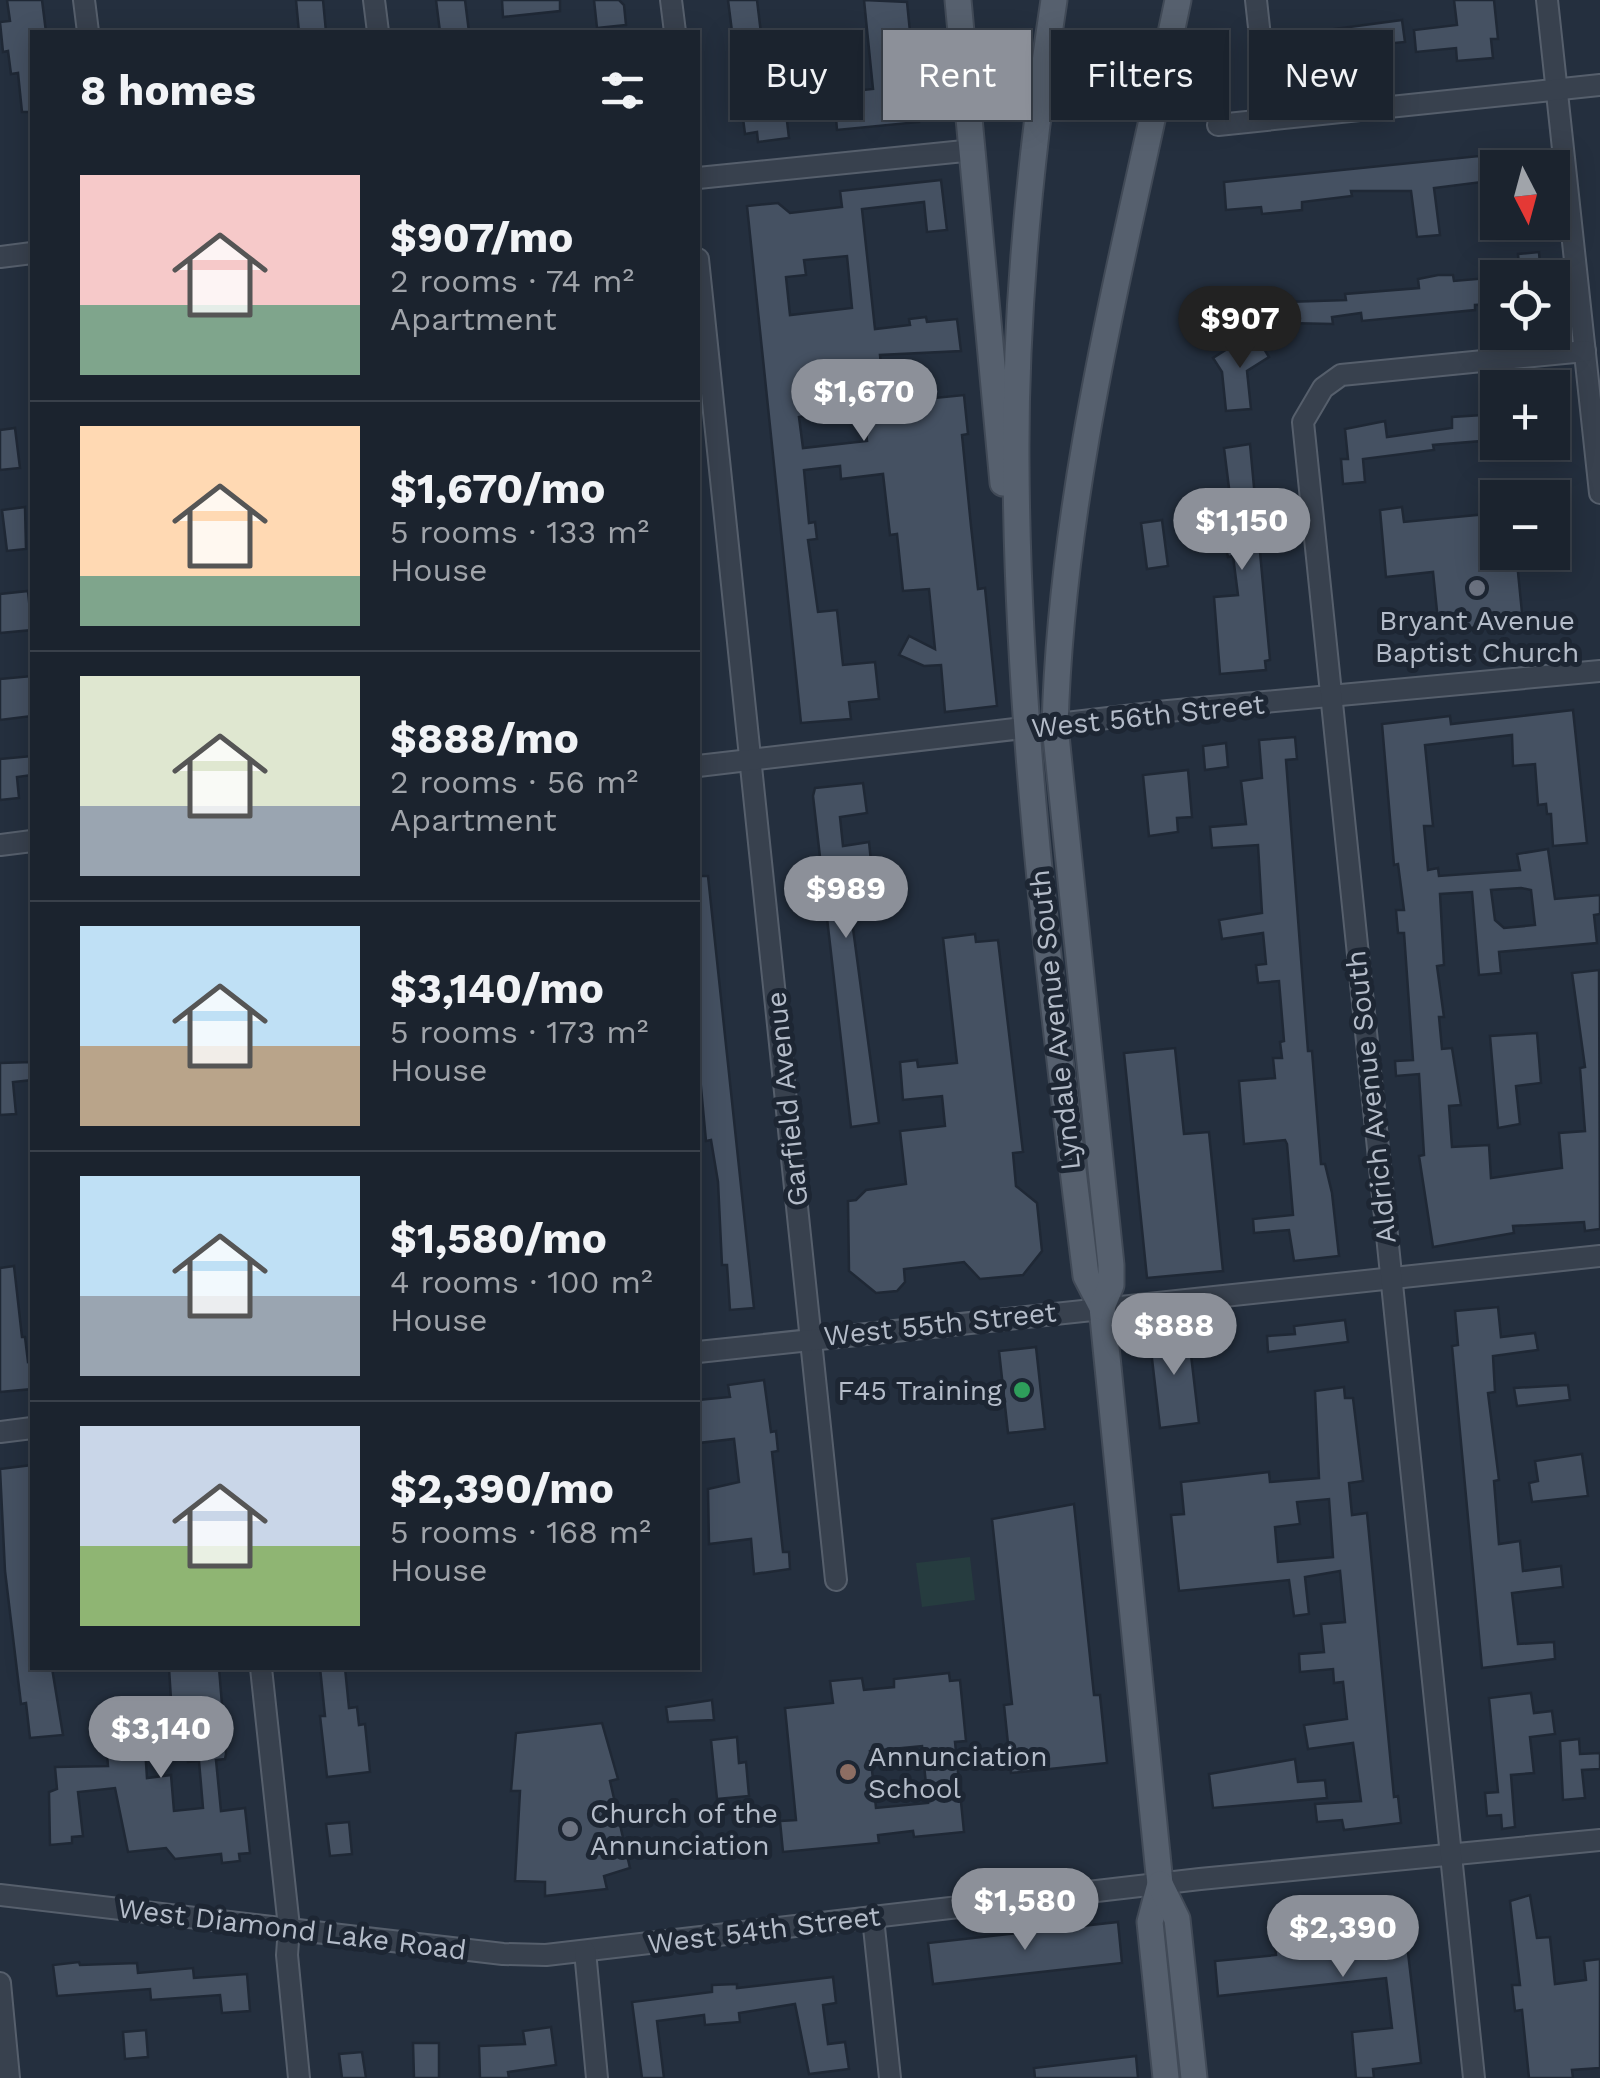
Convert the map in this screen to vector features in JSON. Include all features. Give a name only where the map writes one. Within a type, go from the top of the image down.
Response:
[{"type":"main road","points":[[958,0],[974,150],[994,423],[1021,579]]},
{"type":"main road","points":[[1021,579],[1016,461],[1018,357],[1034,168],[1054,0]]},
{"type":"main road","name":"Lyndale Avenue South","points":[[1102,1307],[1111,1285],[1112,1265],[1056,726],[1064,584],[1080,475],[1178,0]]},
{"type":"main road","name":"Lyndale Avenue South","points":[[1021,579],[1028,729],[1084,1262],[1087,1282],[1102,1307],[1160,1884],[1150,1922],[1166,2078]]},
{"type":"main road","name":"Lyndale Avenue South","points":[[1160,1884],[1178,1919],[1194,2078]]},
{"type":"street","points":[[84,0],[88,30]]},
{"type":"street","points":[[374,0],[378,30]]},
{"type":"street","points":[[671,0],[674,30]]},
{"type":"street","points":[[1256,0],[1259,30]]},
{"type":"street","points":[[1547,0],[1600,492]]},
{"type":"street","points":[[1393,106],[1600,85]]},
{"type":"street","points":[[1218,125],[1260,120]]},
{"type":"street","points":[[700,178],[974,150]]},
{"type":"street","points":[[0,257],[30,253]]},
{"type":"street","name":"Garfield Avenue","points":[[700,278],[836,1580]]},
{"type":"street","name":"Aldrich Avenue South","points":[[1474,2078],[1303,422],[1323,388],[1340,375],[1585,352]]},
{"type":"street","name":"West 56th Street","points":[[700,766],[1600,670]]},
{"type":"street","points":[[0,845],[30,841]]},
{"type":"street","name":"West 55th Street","points":[[700,1352],[1600,1256]]},
{"type":"street","points":[[0,1432],[30,1428]]},
{"type":"street","points":[[261,1670],[290,1927],[287,1954],[299,2078]]},
{"type":"street","name":"West 54th Street","points":[[585,1951],[1160,1884],[1600,1840]]},
{"type":"street","name":"West Diamond Lake Road","points":[[0,1895],[503,1954],[585,1951]]},
{"type":"street","points":[[873,1918],[890,2078]]},
{"type":"street","points":[[585,1951],[597,2078]]},
{"type":"street","points":[[0,1983],[9,2078]]},
{"type":"green space","points":[[970,1557],[975,1600],[922,1607],[916,1563]]},
{"type":"building","points":[[7,0],[42,0],[46,30],[30,30],[30,112],[22,112],[18,73],[11,74],[8,51],[3,52],[0,22],[10,21]]},
{"type":"building","points":[[296,0],[323,0],[326,30],[299,30]]},
{"type":"building","points":[[436,0],[465,0],[469,30],[440,30]]},
{"type":"building","points":[[502,0],[560,0],[560,11],[503,17]]},
{"type":"building","points":[[594,0],[619,0],[624,5],[626,25],[597,28]]},
{"type":"building","points":[[728,0],[757,0],[761,30],[732,30]]},
{"type":"building","points":[[864,0],[907,2],[910,30],[883,30],[883,120],[919,122],[837,130],[836,120],[863,120],[863,90],[873,89]]},
{"type":"building","points":[[1454,0],[1494,0],[1498,39],[1491,39],[1493,58],[1457,61],[1456,48],[1416,52],[1414,30],[1457,25]]},
{"type":"building","points":[[1402,20],[1405,42],[1393,43],[1393,30],[1327,30]]},
{"type":"building","points":[[743,120],[787,120],[789,138],[758,142],[757,132],[745,134]]},
{"type":"building","points":[[1479,156],[1480,162],[1480,182],[1434,188],[1440,235],[1417,237],[1411,191],[1351,191],[1352,196],[1302,202],[1302,210],[1262,214],[1261,207],[1226,210],[1224,182]]},
{"type":"building","points":[[941,180],[947,230],[927,232],[924,202],[862,209],[875,329],[910,325],[909,319],[957,319],[961,351],[880,355],[885,403],[964,395],[968,434],[962,435],[971,526],[978,589],[985,588],[997,706],[945,712],[941,665],[924,666],[899,655],[909,636],[935,649],[929,589],[903,591],[897,534],[890,535],[883,474],[841,479],[840,466],[804,470],[809,523],[815,522],[817,539],[808,540],[818,612],[837,610],[843,665],[875,662],[879,699],[849,702],[851,719],[801,723],[747,206],[778,203],[790,213],[842,207],[840,191]],"holes":[[[847,256],[852,308],[790,315],[786,277],[806,275],[804,260]],[[862,393],[867,441],[803,448],[799,417],[811,415],[809,398]]]},
{"type":"building","points":[[1539,252],[1540,260],[1518,260],[1518,254]]},
{"type":"building","points":[[1438,275],[1453,275],[1454,281],[1480,279],[1480,305],[1475,305],[1475,310],[1362,321],[1361,313],[1332,317],[1333,324],[1287,323],[1285,302],[1346,300],[1345,294],[1419,288],[1418,279]]},
{"type":"building","points":[[1254,332],[1269,357],[1247,371],[1251,409],[1226,411],[1222,372],[1213,358]]},
{"type":"building","points":[[1480,415],[1480,441],[1433,445],[1434,450],[1363,459],[1365,482],[1343,484],[1341,459],[1348,459],[1345,429],[1385,421],[1387,437],[1452,428],[1452,417]]},
{"type":"building","points":[[15,428],[20,468],[0,470],[0,430]]},
{"type":"building","points":[[1250,444],[1270,660],[1265,661],[1266,670],[1220,674],[1214,597],[1238,595],[1233,556],[1228,557],[1215,498],[1230,496],[1224,448]]},
{"type":"building","points":[[25,507],[26,549],[7,551],[2,510]]},
{"type":"building","name":"Bryant Avenue Baptist Church","points":[[1402,507],[1404,522],[1480,515],[1480,570],[1518,570],[1523,623],[1439,631],[1433,572],[1386,577],[1380,510]]},
{"type":"building","points":[[1162,520],[1168,566],[1147,569],[1141,523]]},
{"type":"building","points":[[28,591],[30,630],[0,633],[0,594]]},
{"type":"building","points":[[30,676],[30,716],[0,720],[0,679]]},
{"type":"building","points":[[1573,710],[1587,843],[1553,846],[1551,814],[1547,814],[1546,804],[1538,805],[1535,764],[1513,766],[1512,735],[1425,745],[1433,826],[1424,826],[1428,870],[1438,868],[1439,876],[1520,870],[1517,854],[1548,849],[1555,899],[1600,895],[1600,914],[1594,915],[1597,943],[1499,952],[1501,973],[1479,975],[1472,892],[1440,894],[1444,965],[1437,966],[1444,1017],[1439,1017],[1442,1049],[1452,1048],[1461,1105],[1449,1106],[1452,1147],[1489,1145],[1491,1178],[1562,1168],[1559,1133],[1585,1131],[1580,1068],[1585,1067],[1572,973],[1599,970],[1600,1229],[1585,1231],[1584,1222],[1513,1226],[1514,1233],[1433,1247],[1419,1156],[1424,1155],[1419,1074],[1396,1076],[1395,1061],[1413,1060],[1404,933],[1398,933],[1396,910],[1404,910],[1398,864],[1394,865],[1382,724],[1450,716],[1451,724]],"holes":[[[1491,890],[1531,890],[1535,925],[1504,928],[1495,920]]]},
{"type":"building","points":[[1295,737],[1297,759],[1286,760],[1308,1051],[1312,1051],[1321,1164],[1325,1164],[1332,1193],[1339,1256],[1294,1261],[1289,1230],[1254,1233],[1253,1219],[1293,1215],[1287,1144],[1285,1140],[1244,1144],[1239,1081],[1275,1078],[1273,1058],[1282,1058],[1280,1042],[1284,1041],[1279,981],[1258,983],[1256,965],[1266,964],[1263,933],[1222,939],[1219,920],[1262,913],[1258,845],[1212,848],[1210,827],[1246,824],[1241,781],[1262,778],[1259,740]]},
{"type":"building","points":[[1226,743],[1228,767],[1205,770],[1203,746]]},
{"type":"building","points":[[30,756],[30,775],[17,777],[19,798],[0,800],[0,759]]},
{"type":"building","points":[[1188,770],[1192,817],[1177,818],[1178,832],[1149,836],[1143,775]]},
{"type":"building","points":[[863,783],[867,813],[840,817],[843,846],[869,842],[871,861],[852,862],[856,905],[850,906],[879,1123],[851,1127],[813,796],[815,788]]},
{"type":"building","points":[[700,876],[708,876],[754,1308],[730,1310],[727,1265],[722,1265],[718,1182],[711,1140],[706,1141],[700,1076]]},
{"type":"building","points":[[975,934],[976,942],[998,940],[1023,1152],[1013,1153],[1016,1186],[1037,1203],[1042,1251],[1023,1275],[980,1279],[964,1262],[904,1269],[905,1282],[897,1291],[876,1293],[849,1271],[848,1201],[856,1200],[866,1190],[906,1184],[900,1131],[945,1126],[942,1096],[903,1100],[900,1062],[917,1060],[918,1067],[957,1063],[943,938]]},
{"type":"building","points":[[1537,1033],[1541,1083],[1516,1086],[1520,1124],[1498,1128],[1490,1036]]},
{"type":"building","points":[[1175,1048],[1184,1134],[1209,1132],[1223,1271],[1147,1278],[1124,1053]]},
{"type":"building","points":[[30,1062],[30,1080],[13,1082],[16,1114],[0,1115],[0,1063]]},
{"type":"building","points":[[14,1266],[22,1337],[30,1362],[30,1389],[0,1392],[0,1268]]},
{"type":"building","points":[[1498,1307],[1501,1337],[1535,1333],[1538,1350],[1493,1356],[1495,1392],[1488,1393],[1499,1480],[1494,1481],[1499,1544],[1520,1541],[1523,1571],[1561,1566],[1563,1587],[1512,1593],[1518,1644],[1554,1642],[1555,1659],[1482,1668],[1452,1346],[1458,1345],[1455,1311]]},
{"type":"building","points":[[1345,1320],[1348,1342],[1268,1352],[1267,1336],[1295,1334],[1294,1326]]},
{"type":"building","points":[[1188,1329],[1199,1423],[1160,1428],[1149,1333]]},
{"type":"building","name":"F45 Training","points":[[1036,1347],[1045,1429],[1008,1433],[999,1351]]},
{"type":"building","points":[[764,1380],[771,1432],[776,1431],[778,1451],[772,1452],[783,1552],[789,1552],[790,1569],[754,1574],[751,1539],[709,1544],[708,1489],[739,1482],[734,1439],[700,1443],[700,1400],[730,1397],[728,1385]]},
{"type":"building","points":[[1568,1385],[1570,1400],[1517,1406],[1514,1388]]},
{"type":"building","points":[[1344,1387],[1345,1398],[1353,1398],[1363,1481],[1349,1483],[1352,1515],[1367,1513],[1394,1797],[1398,1796],[1401,1823],[1344,1830],[1342,1820],[1317,1822],[1315,1804],[1361,1801],[1353,1743],[1308,1749],[1304,1725],[1347,1719],[1343,1682],[1334,1683],[1333,1669],[1300,1672],[1299,1654],[1324,1652],[1321,1624],[1345,1622],[1340,1571],[1305,1577],[1309,1614],[1294,1616],[1289,1580],[1179,1591],[1171,1515],[1184,1514],[1181,1482],[1269,1472],[1270,1482],[1319,1478],[1315,1391]],"holes":[[[1329,1499],[1333,1557],[1278,1562],[1275,1527],[1300,1524],[1297,1502]]]},
{"type":"building","points":[[1582,1454],[1588,1496],[1532,1502],[1529,1483],[1538,1481],[1535,1461]]},
{"type":"building","points":[[30,1465],[30,1670],[52,1670],[63,1735],[30,1738],[26,1703],[21,1704],[5,1571],[0,1469]]},
{"type":"building","points":[[1074,1504],[1094,1695],[1100,1695],[1107,1763],[1011,1773],[1004,1705],[1012,1704],[992,1519]]},
{"type":"building","points":[[169,1670],[219,1670],[226,1754],[225,1759],[216,1760],[221,1811],[245,1808],[250,1853],[239,1854],[240,1861],[222,1863],[221,1854],[175,1859],[166,1848],[128,1852],[115,1788],[78,1792],[83,1836],[72,1837],[72,1843],[50,1845],[49,1792],[57,1789],[55,1767],[108,1766],[105,1730],[129,1728],[127,1712],[149,1709],[151,1731],[144,1731],[147,1778],[171,1775],[174,1811],[203,1808],[199,1761],[188,1762],[183,1714],[172,1715]]},
{"type":"building","points":[[320,1670],[345,1670],[349,1708],[357,1707],[359,1725],[365,1724],[370,1772],[327,1777],[320,1716],[325,1716]]},
{"type":"building","points":[[949,1673],[950,1681],[960,1680],[966,1741],[955,1742],[964,1832],[914,1837],[913,1831],[878,1835],[879,1843],[783,1852],[780,1821],[796,1820],[785,1708],[833,1703],[830,1681],[862,1678],[864,1690],[894,1687],[894,1679]],"holes":[[[922,1746],[928,1803],[876,1808],[870,1751]]]},
{"type":"building","points":[[1531,1693],[1534,1713],[1552,1711],[1555,1734],[1530,1737],[1534,1773],[1511,1775],[1515,1827],[1502,1829],[1501,1815],[1487,1816],[1485,1793],[1498,1792],[1489,1698]]},
{"type":"building","points":[[712,1700],[714,1720],[668,1722],[666,1707]]},
{"type":"building","name":"Church of the Annunciation","points":[[602,1723],[618,1779],[610,1781],[630,1868],[604,1876],[607,1889],[545,1896],[545,1882],[515,1881],[520,1791],[511,1791],[516,1733]]},
{"type":"building","points":[[737,1737],[739,1763],[746,1762],[749,1796],[717,1799],[711,1740]]},
{"type":"building","points":[[1579,1739],[1580,1754],[1600,1753],[1600,1769],[1582,1770],[1585,1798],[1563,1800],[1560,1741]]},
{"type":"building","points":[[1295,1759],[1298,1782],[1325,1780],[1327,1798],[1213,1808],[1209,1774]]},
{"type":"building","points":[[349,1822],[352,1854],[330,1856],[326,1824]]},
{"type":"building","points":[[1530,1895],[1537,1938],[1550,1937],[1555,1984],[1586,1980],[1584,1961],[1600,1959],[1600,2068],[1572,2070],[1573,2078],[1529,2078],[1522,2010],[1515,2011],[1512,1985],[1520,1985],[1510,1901]]},
{"type":"building","points":[[1403,1910],[1421,2063],[1373,2069],[1374,2078],[1356,2078],[1352,2032],[1392,2028],[1386,1978],[1218,1996],[1215,1961],[1276,1955],[1274,1937],[1330,1932],[1329,1924],[1366,1921],[1365,1913]]},
{"type":"building","points":[[1118,1922],[1122,1963],[933,1984],[928,1943]]},
{"type":"building","points":[[137,1963],[138,1973],[193,1968],[194,1978],[247,1974],[250,2011],[222,2013],[220,1995],[151,2000],[150,1989],[57,1996],[53,1965]]},
{"type":"building","points":[[833,1977],[836,2003],[823,2005],[828,2044],[845,2042],[849,2069],[809,2074],[795,2004],[739,2013],[740,2022],[705,2025],[704,2015],[657,2021],[664,2078],[642,2078],[632,2002],[712,1992],[712,1985],[737,1984],[737,1988]]},
{"type":"building","points":[[551,2027],[556,2065],[508,2072],[509,2078],[480,2078],[479,2046],[525,2044],[523,2031]]},
{"type":"building","points":[[146,2030],[148,2057],[125,2059],[123,2032]]},
{"type":"building","points":[[413,2043],[439,2043],[439,2078],[414,2078]]},
{"type":"building","points":[[362,2052],[366,2078],[342,2078],[339,2054]]},
{"type":"building","points":[[1136,2056],[1138,2078],[1035,2078],[1034,2068]]},
{"type":"place","name":"Bryant Avenue Baptist Church","points":[[1477,588]]},
{"type":"place","name":"F45 Training","points":[[1022,1390]]},
{"type":"place","name":"Annunciation School","points":[[848,1772]]},
{"type":"place","name":"Church of the Annunciation","points":[[570,1829]]}]
